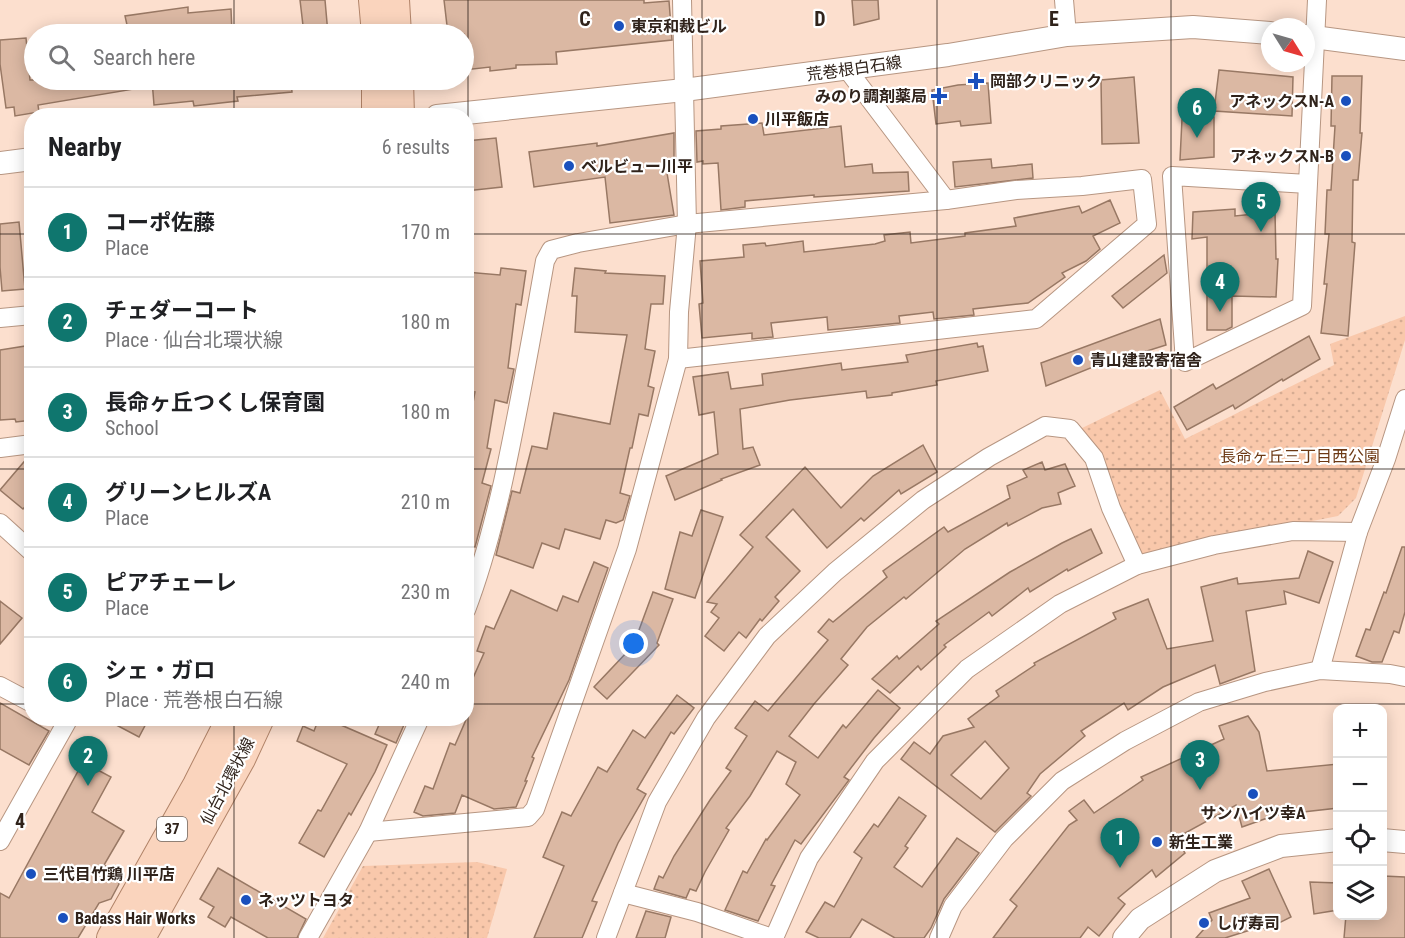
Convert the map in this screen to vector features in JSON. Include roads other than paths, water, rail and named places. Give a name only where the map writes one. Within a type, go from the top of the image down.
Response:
[{"type":"main road","points":[[373,0],[375,24]]},
{"type":"main road","points":[[395,0],[397,24]]},
{"type":"main road","points":[[376,90],[376,108]]},
{"type":"main road","points":[[399,90],[400,108]]},
{"type":"main road","name":"仙台北環状線","points":[[111,938],[197,785],[227,726]]},
{"type":"main road","name":"仙台北環状線","points":[[141,938],[241,759],[256,726]]},
{"type":"street","points":[[369,832],[528,817],[535,809],[627,549],[678,359],[679,312],[687,225],[682,0]]},
{"type":"street","points":[[1064,0],[1067,34]]},
{"type":"street","points":[[1314,18],[1317,0]]},
{"type":"street","name":"荒巻根白石線","points":[[474,112],[684,90],[848,69],[948,55],[1067,34],[1193,27],[1261,32]]},
{"type":"street","points":[[1315,38],[1405,49]]},
{"type":"street","points":[[848,69],[946,200]]},
{"type":"street","points":[[1308,184],[1172,176],[1185,362],[1302,306],[1308,184],[1310,72]]},
{"type":"street","points":[[0,163],[24,160]]},
{"type":"street","points":[[474,587],[484,558],[518,413],[545,261],[551,250],[578,243],[687,225],[1142,179],[1146,224],[1036,319],[678,359]]},
{"type":"street","points":[[0,318],[24,316]]},
{"type":"street","points":[[1320,670],[1358,532],[1386,459],[1405,399]]},
{"type":"street","points":[[606,938],[657,802],[706,718],[768,636],[843,565],[924,500],[988,456],[1045,426],[1070,429],[1094,458],[1111,508],[1137,565]]},
{"type":"street","points":[[0,448],[24,445]]},
{"type":"street","points":[[0,523],[24,545]]},
{"type":"street","points":[[623,893],[697,912],[773,938],[809,858],[874,761],[967,669],[1060,604],[1137,565],[1214,545],[1293,531],[1358,532]]},
{"type":"street","points":[[939,938],[953,906],[1004,839],[1062,781],[1125,741],[1199,702],[1265,682],[1320,670],[1405,677]]},
{"type":"street","points":[[0,686],[24,699]]},
{"type":"street","points":[[0,841],[63,726]]},
{"type":"street","points":[[308,938],[369,832],[416,726]]},
{"type":"street","points":[[1387,840],[1405,842]]},
{"type":"street","points":[[1124,938],[1140,919],[1215,871],[1281,846],[1333,841]]},
{"type":"place","name":"東京和裁ビル","points":[[619,26]]},
{"type":"place","name":"岡部クリニック","points":[[976,81]]},
{"type":"place","name":"みのり調剤薬局","points":[[939,96]]},
{"type":"place","name":"アネックスN-A","points":[[1346,101]]},
{"type":"place","name":"川平飯店","points":[[753,119]]},
{"type":"place","name":"シェ・ガロ","points":[[1197,138]]},
{"type":"place","name":"アネックスN-B","points":[[1346,156]]},
{"type":"place","name":"ベルビュー川平","points":[[569,166]]},
{"type":"place","name":"ピアチェーレ","points":[[1261,232]]},
{"type":"place","name":"グリーンヒルズA","points":[[1220,312]]},
{"type":"place","name":"青山建設寄宿舎","points":[[1078,360]]},
{"type":"place","name":"チェダーコート","points":[[88,786]]},
{"type":"place","name":"長命ヶ丘つくし保育園","points":[[1200,790]]},
{"type":"place","name":"サンハイツ幸A","points":[[1253,794]]},
{"type":"place","name":"新生工業","points":[[1157,842]]},
{"type":"place","name":"コーポ佐藤","points":[[1120,868]]},
{"type":"place","name":"三代目竹鶏 川平店","points":[[31,874]]},
{"type":"place","name":"ネッツトヨタ","points":[[246,900]]},
{"type":"place","name":"Badass Hair Works","points":[[63,918]]},
{"type":"place","name":"しげ寿司","points":[[1204,923]]},
{"type":"park label","name":"長命ヶ丘三丁目西公園","points":[[1300,456]]}]
